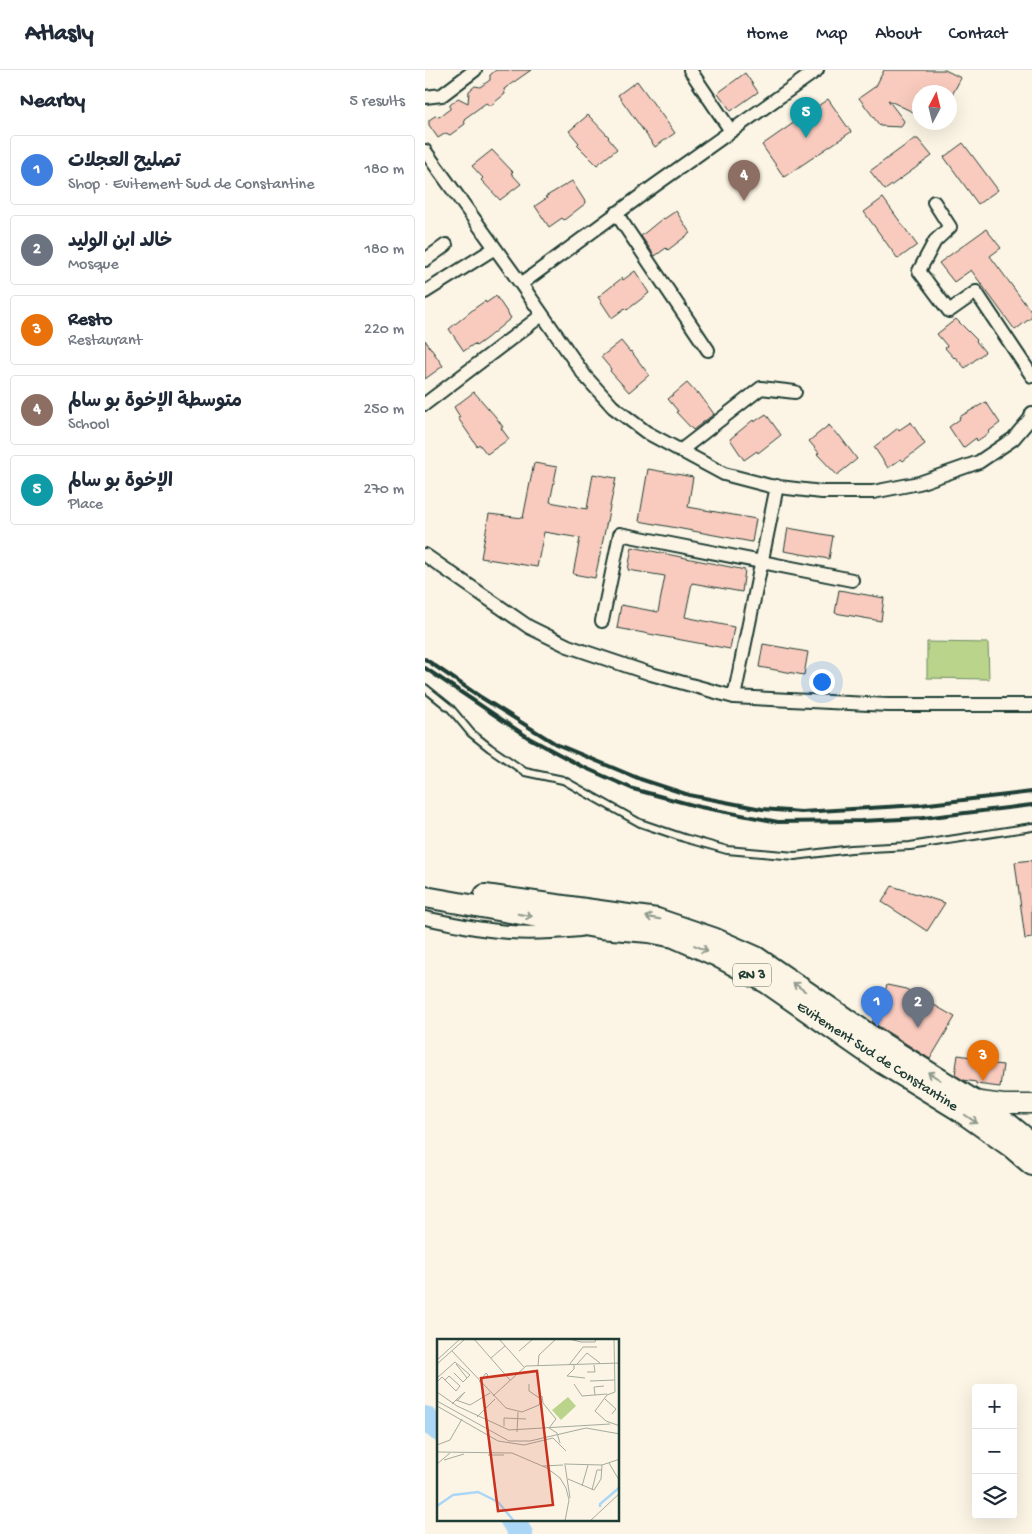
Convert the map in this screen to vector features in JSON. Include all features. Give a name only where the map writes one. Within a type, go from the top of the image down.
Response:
[{"type":"highway","name":"Evitement Sud de Constantine","points":[[425,886],[657,918],[713,938],[756,957],[874,1038],[973,1100],[1010,1125],[1032,1143]]},
{"type":"highway","name":"Evitement Sud de Constantine","points":[[425,897],[600,928],[649,932],[674,937],[715,954],[767,983],[881,1063],[957,1109],[1011,1147],[1032,1165]]},
{"type":"main road","points":[[973,1100],[1003,1104],[1032,1104]]},
{"type":"street","points":[[425,98],[442,95],[475,70]]},
{"type":"street","points":[[690,70],[731,131]]},
{"type":"street","points":[[521,284],[817,70]]},
{"type":"street","points":[[425,151],[585,376],[613,407],[646,432],[724,474],[777,486],[821,492],[873,492],[919,483],[979,462],[1013,439],[1030,419],[1032,413]]},
{"type":"street","points":[[934,202],[950,227],[935,241],[919,271],[949,310],[976,292],[1030,367]]},
{"type":"street","points":[[617,213],[708,350]]},
{"type":"street","points":[[425,260],[446,245]]},
{"type":"street","points":[[425,292],[495,248]]},
{"type":"street","points":[[425,404],[542,315]]},
{"type":"street","points":[[680,451],[761,388],[795,392]]},
{"type":"street","points":[[734,697],[777,486]]},
{"type":"street","points":[[602,621],[620,534],[852,580]]},
{"type":"street","points":[[425,556],[529,627],[568,646],[651,674],[734,697],[888,705],[1032,705]]},
{"type":"street","points":[[425,918],[510,932],[549,933],[600,928]]},
{"type":"lane","points":[[425,688],[451,709],[471,734],[525,772],[563,780],[640,823],[727,850],[795,856],[910,846],[1032,827]]},
{"type":"green space","points":[[927,642],[988,643],[989,679],[927,678]]},
{"type":"building","points":[[496,70],[531,70],[504,89],[505,94],[490,106],[486,103],[464,119],[465,124],[450,135],[446,133],[438,138],[429,125],[429,120],[435,116],[439,117],[450,109],[450,105],[458,98],[468,103],[469,91],[475,86],[480,87],[490,80],[490,75]]},
{"type":"building","points":[[884,70],[945,70],[961,78],[957,86],[912,85],[912,112],[888,100],[904,121],[901,127],[880,126],[859,98],[876,86]]},
{"type":"building","points":[[745,73],[758,92],[731,111],[718,93]]},
{"type":"building","points":[[637,81],[675,133],[655,147],[618,95]]},
{"type":"building","points":[[828,99],[851,132],[784,177],[762,145]]},
{"type":"building","points":[[588,115],[609,137],[617,149],[597,165],[577,145],[579,143],[569,131]]},
{"type":"building","points":[[914,139],[918,139],[932,156],[885,190],[870,171]]},
{"type":"building","points":[[963,143],[998,190],[978,204],[944,157]]},
{"type":"building","points":[[492,150],[513,172],[511,173],[521,184],[500,200],[481,180],[483,178],[472,166]]},
{"type":"building","points":[[572,181],[586,203],[564,220],[562,218],[549,227],[535,206],[547,198],[545,197]]},
{"type":"building","points":[[883,198],[917,245],[898,259],[864,212]]},
{"type":"building","points":[[676,211],[690,233],[668,250],[666,248],[655,256],[641,236],[663,218]]},
{"type":"building","points":[[986,229],[1001,248],[990,256],[1032,313],[1032,317],[1015,330],[971,270],[954,282],[939,263]]},
{"type":"building","points":[[635,271],[649,293],[627,310],[625,308],[612,318],[598,297],[622,278],[623,280]]},
{"type":"building","points":[[496,296],[511,318],[476,346],[474,344],[464,351],[449,329],[475,308]]},
{"type":"building","points":[[956,319],[977,340],[985,352],[965,368],[945,348],[947,346],[937,334]]},
{"type":"building","points":[[425,340],[443,366],[425,379]]},
{"type":"building","points":[[621,341],[649,375],[629,392],[610,371],[611,369],[601,357]]},
{"type":"building","points":[[687,383],[697,394],[698,392],[714,414],[693,430],[676,412],[678,411],[668,399]]},
{"type":"building","points":[[474,392],[495,416],[509,439],[487,454],[479,444],[477,446],[458,418],[460,417],[454,407]]},
{"type":"building","points":[[986,402],[1000,423],[989,433],[977,441],[976,438],[963,448],[949,427],[960,419],[959,417]]},
{"type":"building","points":[[766,414],[781,435],[758,453],[757,451],[744,460],[730,439],[753,420],[754,422]]},
{"type":"building","points":[[911,422],[925,444],[903,461],[901,459],[888,468],[874,447],[898,428],[899,430]]},
{"type":"building","points":[[829,425],[857,459],[837,475],[817,454],[819,453],[809,441]]},
{"type":"building","points":[[534,463],[557,467],[550,502],[587,509],[593,474],[616,478],[595,578],[573,574],[580,538],[544,532],[537,567],[481,558],[489,514],[523,518]]},
{"type":"building","points":[[648,469],[693,477],[688,507],[756,519],[752,542],[639,521]]},
{"type":"building","points":[[788,528],[833,536],[829,559],[784,551]]},
{"type":"building","points":[[632,547],[745,570],[742,592],[692,583],[685,617],[734,627],[730,649],[617,628],[621,605],[658,612],[665,576],[628,570]]},
{"type":"building","points":[[839,590],[884,598],[881,621],[835,613]]},
{"type":"building","points":[[763,644],[808,652],[804,675],[759,667]]},
{"type":"building","points":[[1032,860],[1032,938],[1025,939],[1015,862]]},
{"type":"building","points":[[892,886],[945,903],[927,931],[882,902]]},
{"type":"building","points":[[887,985],[906,989],[955,1017],[930,1059],[872,1022],[877,1015]]},
{"type":"building","points":[[958,1055],[979,1058],[978,1062],[1003,1065],[1000,1087],[976,1084],[976,1082],[963,1080],[955,1075]]},
{"type":"waterway","points":[[425,1418],[437,1428]]},
{"type":"waterway","points":[[513,1522],[521,1534]]},
{"type":"railway","points":[[425,659],[479,696],[556,744],[640,779],[689,795],[762,809],[801,812],[920,805],[1032,792]]},
{"type":"railway","points":[[425,668],[529,738],[581,766],[633,789],[700,807],[778,822],[923,818],[1032,805]]},
{"type":"place","name":"الإخوة بو سالم","points":[[806,138]]},
{"type":"place","name":"متوسطة الإخوة بو سالم","points":[[744,201]]},
{"type":"place","name":"تصليح العجلات","points":[[877,1027]]},
{"type":"place","name":"خالد ابن الوليد","points":[[918,1028]]},
{"type":"place","name":"Resto","points":[[983,1081]]}]
